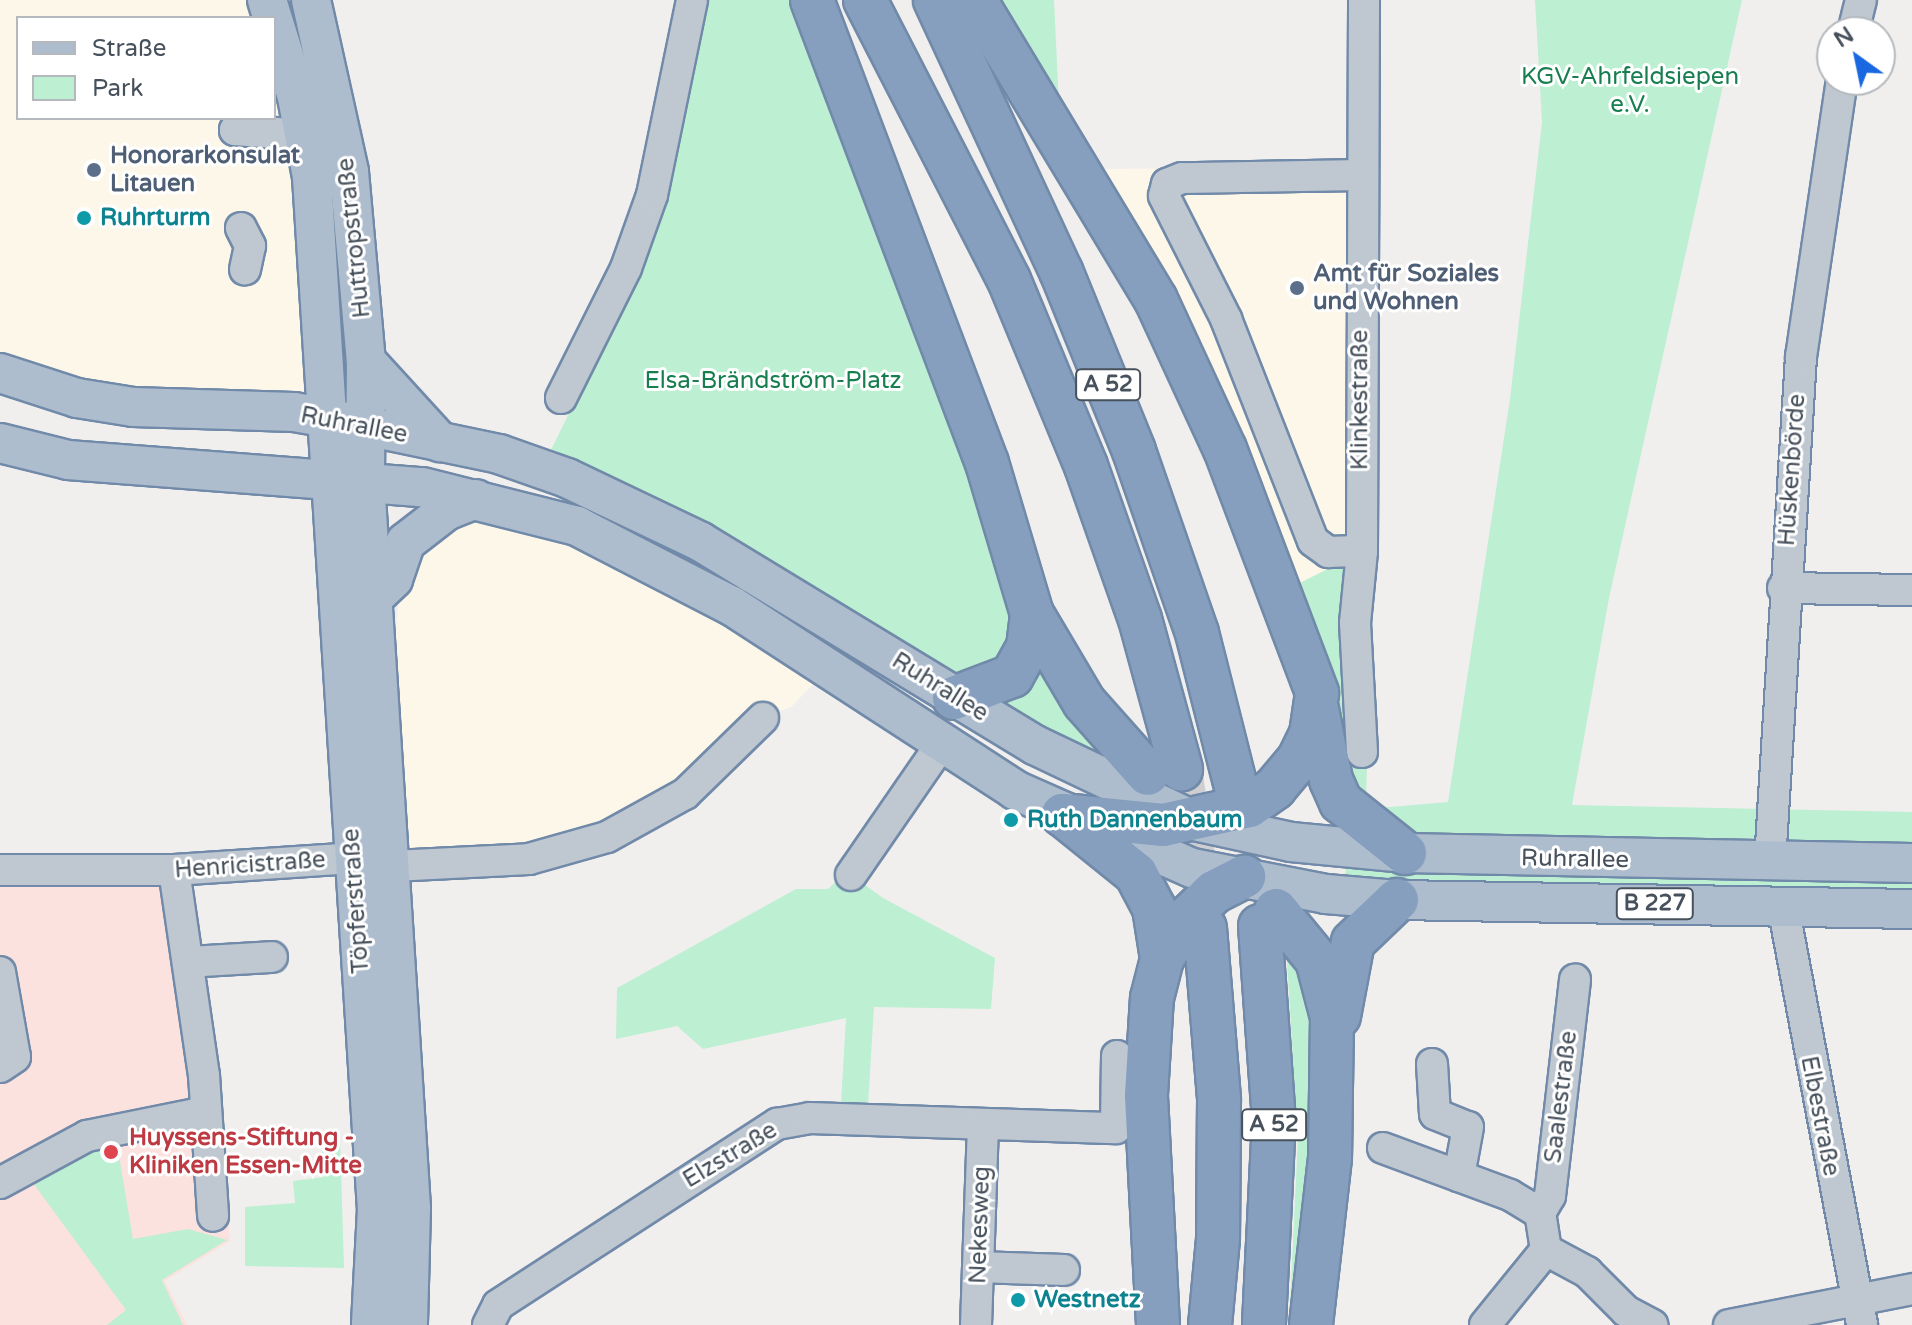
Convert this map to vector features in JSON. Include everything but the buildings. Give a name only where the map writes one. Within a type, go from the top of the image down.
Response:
[{"type":"highway","points":[[812,0],[987,463],[1032,614],[1084,702],[1149,777]]},
{"type":"highway","name":"A 52","points":[[865,0],[1009,280],[1086,466],[1140,619],[1149,777]]},
{"type":"highway","name":"A 52","points":[[935,0],[1061,271],[1134,451],[1197,633],[1236,787]]},
{"type":"highway","points":[[975,0],[1124,242],[1187,363],[1305,653],[1331,780],[1341,802],[1405,853]]},
{"type":"highway","points":[[954,698],[1012,676],[1028,647],[1032,614]]},
{"type":"highway","points":[[1062,815],[1145,824],[1194,821],[1249,806],[1275,788],[1299,759],[1317,708]]},
{"type":"highway","points":[[1062,815],[1136,874],[1154,908],[1162,959]]},
{"type":"highway","points":[[1158,1325],[1146,1073],[1152,998],[1162,959],[1196,908],[1223,885],[1244,877]]},
{"type":"highway","points":[[1311,1325],[1330,1158],[1333,1041],[1353,942],[1397,900]]},
{"type":"highway","points":[[1268,918],[1321,969],[1333,1041]]},
{"type":"highway","name":"A 52","points":[[1264,1325],[1274,1119],[1268,918]]},
{"type":"highway","name":"A 52","points":[[1205,928],[1219,1100],[1218,1239],[1210,1325]]},
{"type":"main road","name":"Huttropstraße","points":[[311,0],[349,172],[366,361],[367,427],[348,479]]},
{"type":"main road","name":"Huttropstraße","points":[[276,26],[312,177],[327,418],[348,479]]},
{"type":"main road","points":[[366,361],[440,442]]},
{"type":"main road","name":"Ruhrallee","points":[[0,373],[77,398],[133,407],[294,412],[440,442],[512,459],[638,509],[774,585],[954,698],[1149,777],[1244,877],[1268,918]]},
{"type":"main road","name":"Ruhrallee","points":[[0,443],[68,460],[348,479],[476,499],[577,526],[678,575],[940,746],[1062,815],[1162,858],[1326,894],[1397,900],[1912,909]]},
{"type":"main road","name":"Töpferstraße","points":[[348,479],[375,596],[412,1234],[408,1325]]},
{"type":"main road","name":"Töpferstraße","points":[[348,479],[353,858],[377,1209],[371,1325]]},
{"type":"main road","points":[[375,596],[393,579],[406,542],[446,511],[476,499]]},
{"type":"main road","name":"Ruhrallee","points":[[1194,821],[1322,846],[1405,853],[1912,863]]},
{"type":"main road","points":[[1244,877],[1322,846]]},
{"type":"street","points":[[561,398],[626,268],[652,195],[692,0]]},
{"type":"street","name":"Klinkestraße","points":[[1362,752],[1355,623],[1362,551],[1364,0]]},
{"type":"street","name":"Hüskenbörde","points":[[1770,862],[1783,588],[1801,357],[1840,96]]},
{"type":"street","points":[[241,120],[235,130],[304,135]]},
{"type":"street","points":[[1361,175],[1182,178],[1167,184],[1164,196],[1226,319],[1313,541],[1328,552],[1362,551]]},
{"type":"street","points":[[241,228],[250,246],[245,269]]},
{"type":"street","points":[[1783,588],[1912,590]]},
{"type":"street","points":[[393,866],[529,859],[607,837],[685,794],[763,718]]},
{"type":"street","points":[[851,875],[940,746]]},
{"type":"street","name":"Henricistraße","points":[[0,870],[174,870],[353,858],[367,865],[376,880],[380,926],[400,989]]},
{"type":"street","points":[[174,870],[205,1112],[213,1216]]},
{"type":"street","name":"Elbestraße","points":[[1783,906],[1859,1312]]},
{"type":"street","points":[[188,962],[272,957]]},
{"type":"street","points":[[0,972],[15,1057],[0,1067]]},
{"type":"street","name":"Saalestraße","points":[[1546,1250],[1540,1213],[1550,1196],[1575,979]]},
{"type":"street","name":"Elzstraße","points":[[488,1325],[498,1305],[777,1124],[810,1118],[1116,1128],[1117,1056]]},
{"type":"street","points":[[1432,1064],[1435,1114],[1468,1127],[1459,1176]]},
{"type":"street","points":[[0,1183],[59,1147],[146,1134],[205,1112]]},
{"type":"street","name":"Nekesweg","points":[[976,1325],[983,1124]]},
{"type":"street","points":[[1383,1148],[1459,1176],[1540,1213]]},
{"type":"street","points":[[1485,1325],[1546,1250],[1587,1272],[1649,1325]]},
{"type":"street","points":[[978,1267],[1064,1270]]},
{"type":"street","points":[[1729,1325],[1859,1312],[1912,1289]]},
{"type":"shaded area","points":[[0,0],[265,0],[272,16],[16,16],[16,120],[276,120],[276,36],[325,417],[0,372]]},
{"type":"shaded area","points":[[1360,168],[1359,553],[1298,584],[1095,169]]},
{"type":"shaded area","points":[[469,516],[581,544],[674,591],[816,681],[791,707],[761,718],[606,836],[395,865],[386,754],[400,581],[404,563]]},
{"type":"shaded area","name":"Huyssens-Stiftung - Kliniken Essen-Mitte","points":[[0,871],[172,872],[213,1064],[230,1241],[165,1281],[187,1325],[0,1325]]},
{"type":"green space","name":"Elsa-Brändström-Platz","points":[[696,0],[808,0],[1019,623],[1100,757],[941,684],[545,462],[621,308]]},
{"type":"green space","points":[[992,0],[1054,0],[1059,105]]},
{"type":"green space","name":"KGV-Ahrfeldsiepen e.V.","points":[[1535,0],[1742,0],[1609,598],[1572,805],[1912,812],[1912,907],[1343,887],[1356,810],[1448,802],[1510,399],[1542,122]]},
{"type":"green space","points":[[1359,553],[1367,763],[1366,801],[1357,807],[1298,584]]},
{"type":"green space","points":[[847,872],[883,898],[995,958],[991,1009],[874,1007],[868,1105],[841,1103],[846,1018],[703,1049],[677,1026],[616,1039],[617,988],[796,889],[828,889]]},
{"type":"green space","points":[[1295,944],[1321,1020],[1300,1325],[1289,1325],[1298,1138],[1286,945]]},
{"type":"green space","points":[[340,1135],[344,1268],[245,1266],[245,1207],[295,1203],[293,1181],[324,1177],[321,1138],[331,1141]]},
{"type":"green space","points":[[116,1138],[133,1239],[188,1229],[227,1240],[162,1280],[183,1325],[107,1325],[126,1310],[28,1176]]},
{"type":"tunnel","points":[[1181,769],[1201,903]]},
{"type":"place","name":"Honorarkonsulat Litauen","points":[[94,170]]},
{"type":"place","name":"Ruhrturm","points":[[84,218]]},
{"type":"place","name":"Amt für Soziales und Wohnen","points":[[1297,288]]},
{"type":"place","name":"Ruth Dannenbaum","points":[[1011,820]]},
{"type":"place","name":"Huyssens-Stiftung - Kliniken Essen-Mitte","points":[[111,1152]]},
{"type":"place","name":"Westnetz","points":[[1018,1300]]}]
